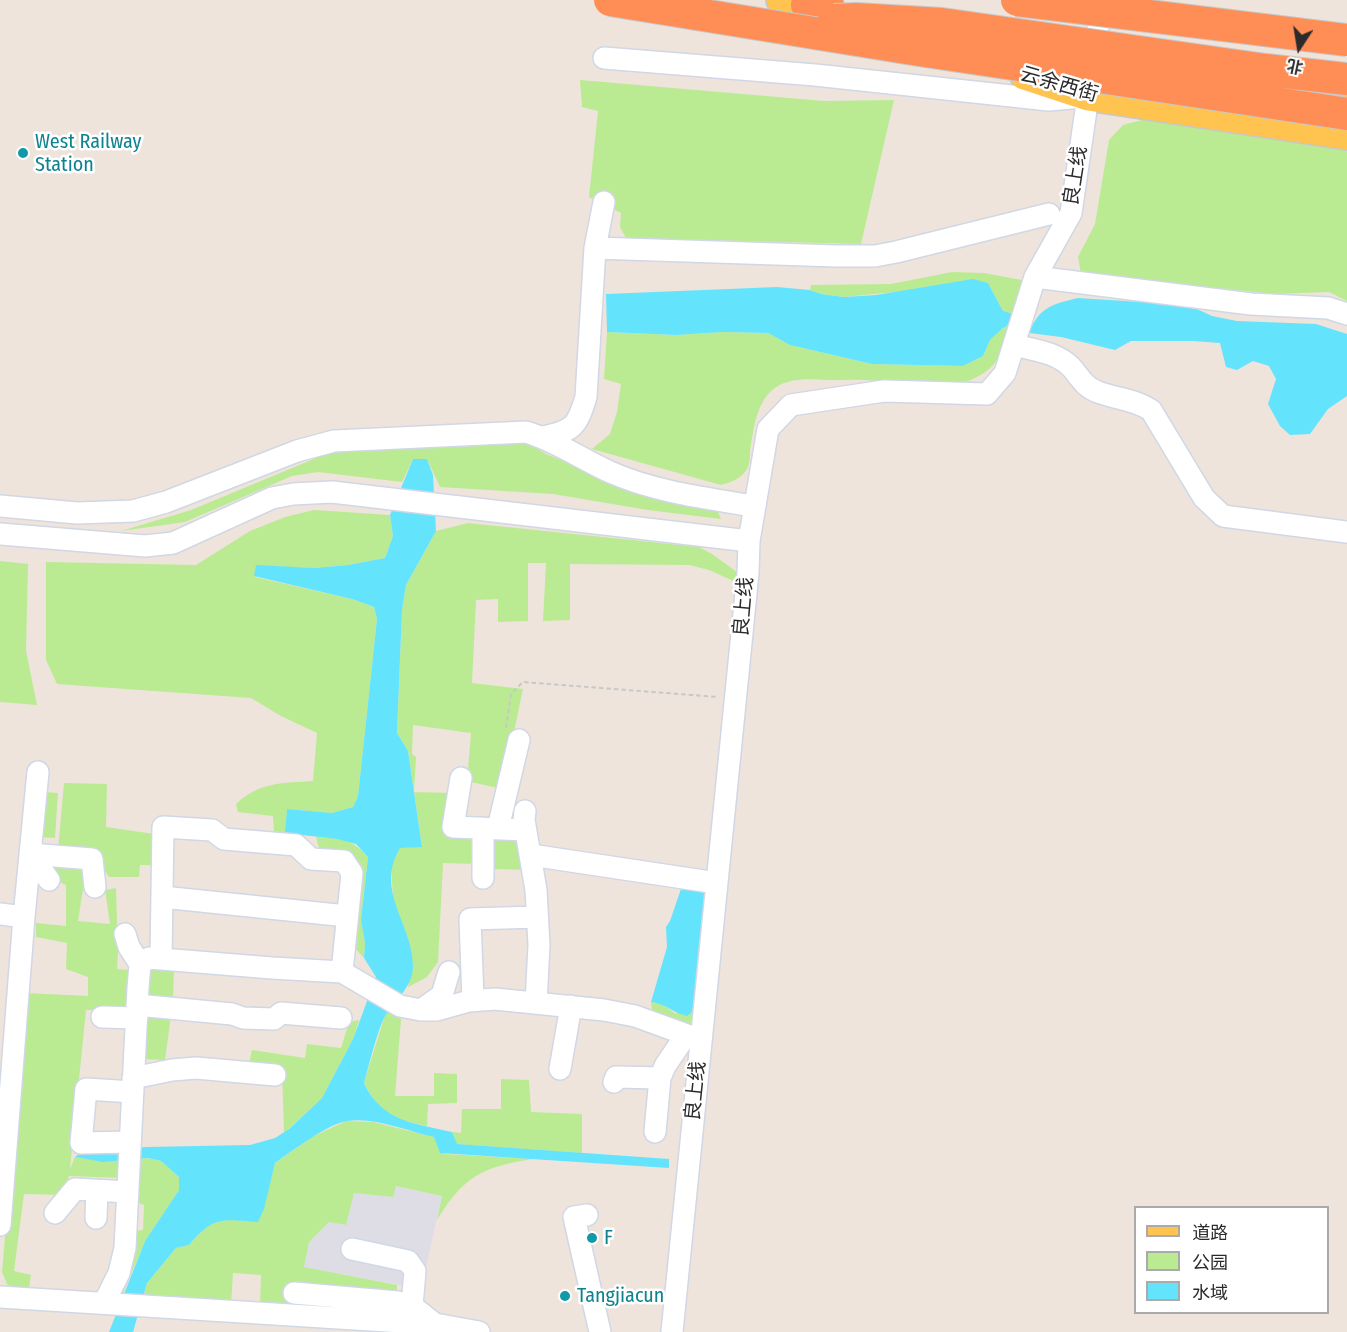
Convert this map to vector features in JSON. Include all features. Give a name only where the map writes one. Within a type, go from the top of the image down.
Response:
[{"type":"highway","points":[[610,0],[919,50],[1347,114]]},
{"type":"highway","points":[[1017,0],[1347,40]]},
{"type":"highway","points":[[810,3],[954,11],[1347,64]]},
{"type":"highway","points":[[755,22],[856,19],[942,24],[1266,70],[1347,79]]},
{"type":"main road","name":"云余西街","points":[[810,3],[1093,62],[1347,97]]},
{"type":"main road","name":"云余西街","points":[[810,3],[1088,96],[1347,136]]},
{"type":"street","name":"良上线","points":[[672,1332],[694,1037],[717,884],[748,573],[748,541],[768,429],[791,405],[884,391],[987,394],[1005,373],[1035,277],[1071,213],[1102,0]]},
{"type":"street","points":[[604,58],[815,75],[1049,100],[1088,96]]},
{"type":"street","points":[[543,437],[566,433],[579,418],[586,397],[595,248],[604,202]]},
{"type":"street","points":[[595,248],[875,256],[1049,214]]},
{"type":"street","points":[[1035,277],[1251,303],[1328,308],[1347,314]]},
{"type":"street","points":[[1014,345],[1059,358],[1071,367],[1083,384],[1097,392],[1140,402],[1151,410],[1204,498],[1223,516],[1347,532]]},
{"type":"street","points":[[0,506],[77,513],[133,511],[166,502],[297,451],[334,441],[526,432],[543,437],[611,472],[660,489],[754,506]]},
{"type":"street","points":[[0,534],[145,546],[173,543],[272,498],[293,494],[332,492],[748,541]]},
{"type":"street","points":[[483,878],[491,828],[519,740]]},
{"type":"street","points":[[0,1225],[24,917],[38,772]]},
{"type":"street","points":[[461,777],[453,827],[491,828],[525,820],[536,890],[539,945],[536,1003]]},
{"type":"street","points":[[110,1304],[125,1248],[137,1012],[150,962],[162,897],[163,826],[212,830],[224,839],[296,845],[311,859],[344,861],[351,873],[342,972]]},
{"type":"street","points":[[30,854],[49,880]]},
{"type":"street","points":[[30,854],[92,859],[95,887]]},
{"type":"street","points":[[531,855],[717,884]]},
{"type":"street","points":[[162,897],[347,916]]},
{"type":"street","points":[[0,914],[24,917]]},
{"type":"street","points":[[473,1000],[470,919],[537,917]]},
{"type":"street","points":[[126,934],[129,947],[150,962],[342,972],[410,1008],[437,1010],[473,1000],[495,999],[571,1006],[635,1016],[694,1037],[660,1078],[655,1132]]},
{"type":"street","points":[[410,1008],[442,995],[449,972]]},
{"type":"street","points":[[560,1070],[571,1006]]},
{"type":"street","points":[[102,1017],[137,1012],[232,1014],[243,1018],[274,1019],[281,1013],[341,1018]]},
{"type":"street","points":[[130,1142],[81,1143],[86,1089],[133,1085],[172,1070],[196,1068],[276,1075]]},
{"type":"street","points":[[614,1082],[616,1077],[660,1078]]},
{"type":"street","points":[[55,1213],[75,1189],[128,1192]]},
{"type":"street","points":[[96,1218],[97,1190]]},
{"type":"street","points":[[587,1215],[574,1217],[600,1332]]},
{"type":"street","points":[[352,1249],[408,1261],[415,1271],[412,1306]]},
{"type":"street","points":[[294,1293],[398,1302],[412,1306],[441,1328]]},
{"type":"street","points":[[0,1297],[479,1332]]},
{"type":"path","points":[[519,740],[504,739],[511,694],[523,682],[736,698]]},
{"type":"shaded area","points":[[396,1186],[442,1196],[421,1289],[303,1267],[309,1242],[329,1222],[346,1225],[354,1193],[392,1197]]},
{"type":"green space","points":[[580,80],[824,101],[894,100],[861,244],[626,238],[620,227],[621,213],[589,197],[598,111],[582,107]]},
{"type":"green space","points":[[1146,119],[1347,145],[1347,301],[1329,292],[1275,294],[1081,274],[1078,257],[1095,224],[1109,140],[1123,125]]},
{"type":"green space","points":[[952,272],[984,273],[1027,281],[1017,315],[1003,311],[988,283],[844,297],[810,290],[811,285],[891,284]]},
{"type":"green space","points":[[1016,322],[1005,347],[994,364],[977,377],[964,382],[935,386],[865,380],[809,379],[783,383],[765,398],[757,415],[747,469],[739,478],[721,485],[592,449],[610,434],[617,412],[621,384],[604,379],[607,332],[676,335],[723,332],[768,333],[790,345],[872,364],[963,366],[983,356],[990,340],[1003,328]]},
{"type":"green space","points":[[524,441],[546,454],[631,489],[716,507],[721,519],[648,510],[553,494],[440,487],[427,459],[413,459],[402,482],[318,472],[292,476],[185,522],[121,531],[191,510],[321,456],[345,450]]},
{"type":"green space","points":[[314,510],[390,515],[393,536],[385,558],[314,568],[256,566],[255,577],[352,599],[374,607],[377,619],[358,796],[353,807],[332,813],[287,809],[286,833],[274,832],[273,816],[238,812],[236,804],[254,791],[272,785],[313,781],[317,733],[281,716],[251,698],[57,684],[46,660],[46,562],[196,565],[250,531],[285,517]]},
{"type":"green space","points":[[468,523],[699,547],[737,572],[738,583],[709,570],[689,565],[570,564],[570,620],[543,621],[546,563],[528,563],[528,621],[498,622],[498,599],[476,600],[472,683],[523,689],[502,789],[467,781],[471,733],[413,725],[412,754],[416,757],[414,792],[408,751],[397,733],[402,610],[406,585],[436,531]]},
{"type":"green space","points":[[0,561],[28,564],[26,651],[37,705],[0,702]]},
{"type":"green space","points":[[64,783],[107,784],[106,827],[154,834],[153,865],[140,865],[139,877],[109,877],[92,852],[58,850]]},
{"type":"green space","points":[[43,792],[58,793],[55,838],[38,837]]},
{"type":"green space","points":[[414,792],[451,793],[446,829],[477,831],[478,864],[443,863],[438,962],[427,977],[408,987],[413,967],[404,929],[393,900],[391,862],[399,848],[422,846]]},
{"type":"green space","points":[[490,833],[522,833],[528,870],[494,869],[491,861]]},
{"type":"green space","points":[[316,837],[351,843],[368,857],[361,919],[365,943],[364,958],[355,948],[346,855],[319,848]]},
{"type":"green space","points":[[55,867],[86,870],[78,921],[110,924],[105,890],[116,888],[117,969],[130,970],[125,1010],[86,1010],[70,1169],[75,1157],[103,1161],[123,1160],[122,1178],[69,1176],[64,1195],[24,1194],[14,1271],[31,1275],[29,1288],[13,1289],[7,1284],[2,1272],[26,993],[88,996],[88,977],[66,969],[67,943],[36,937],[36,923],[66,926],[66,885],[57,881]]},
{"type":"green space","points":[[148,968],[174,970],[173,1000],[146,999]]},
{"type":"green space","points":[[699,983],[696,1024],[688,1026],[653,1017],[651,1002],[660,1003],[676,1014]]},
{"type":"green space","points":[[389,1010],[401,1019],[395,1096],[434,1096],[434,1073],[457,1074],[457,1103],[428,1104],[427,1126],[406,1121],[389,1113],[375,1101],[364,1082],[385,1015]]},
{"type":"green space","points":[[144,1012],[171,1015],[165,1060],[141,1059]]},
{"type":"green space","points":[[359,1020],[353,1039],[322,1098],[284,1133],[282,1069],[249,1064],[252,1050],[305,1058],[307,1044],[341,1048],[349,1022]]},
{"type":"green space","points":[[501,1079],[529,1080],[531,1112],[582,1114],[582,1153],[456,1144],[452,1132],[461,1133],[462,1109],[501,1109]]},
{"type":"green space","points":[[346,1121],[373,1122],[434,1137],[445,1154],[533,1159],[500,1166],[476,1176],[456,1193],[437,1220],[442,1196],[396,1186],[393,1197],[354,1193],[346,1225],[329,1222],[309,1242],[304,1267],[397,1285],[397,1291],[288,1284],[286,1308],[260,1307],[261,1275],[233,1273],[231,1305],[143,1299],[147,1283],[176,1248],[189,1245],[205,1229],[219,1221],[258,1221],[275,1163],[314,1136]]},
{"type":"green space","points":[[148,1158],[161,1161],[179,1177],[179,1190],[145,1241],[122,1296],[112,1297],[132,1231],[143,1230],[144,1205],[136,1202],[137,1159]]},
{"type":"water","points":[[973,279],[988,283],[1003,311],[1017,315],[1016,322],[1003,328],[990,340],[983,356],[963,366],[872,364],[790,345],[768,333],[723,332],[676,335],[607,332],[606,294],[777,287],[810,290],[844,297],[876,295]]},
{"type":"water","points":[[1078,298],[1188,305],[1212,316],[1237,321],[1316,324],[1347,334],[1347,396],[1328,409],[1310,434],[1290,435],[1280,426],[1268,404],[1276,379],[1269,366],[1253,361],[1237,370],[1226,367],[1220,343],[1131,341],[1115,350],[1061,337],[1029,333],[1042,312],[1061,302]]},
{"type":"water","points":[[413,459],[427,459],[433,475],[436,531],[406,585],[402,610],[397,733],[408,751],[422,847],[400,848],[393,864],[391,879],[413,966],[407,986],[384,1019],[364,1083],[371,1096],[390,1113],[412,1123],[452,1132],[457,1144],[669,1159],[669,1168],[440,1153],[434,1137],[369,1121],[339,1123],[310,1139],[275,1163],[264,1209],[258,1222],[227,1220],[212,1224],[189,1245],[176,1248],[147,1283],[133,1332],[109,1332],[145,1241],[179,1190],[179,1177],[161,1161],[148,1158],[103,1162],[75,1157],[83,1151],[250,1145],[275,1138],[289,1129],[322,1098],[353,1039],[376,977],[364,958],[365,943],[361,920],[368,857],[356,844],[337,839],[285,833],[287,809],[332,813],[353,807],[358,796],[377,619],[374,607],[352,599],[254,576],[256,565],[314,568],[385,558],[393,536],[390,515]]},
{"type":"water","points":[[683,883],[704,887],[708,894],[699,983],[692,1012],[687,1016],[651,1002],[667,947],[666,927]]},
{"type":"place","name":"West Railway Station","points":[[23,153]]},
{"type":"place","name":"F","points":[[592,1238]]},
{"type":"place","name":"Tangjiacun","points":[[565,1296]]}]
